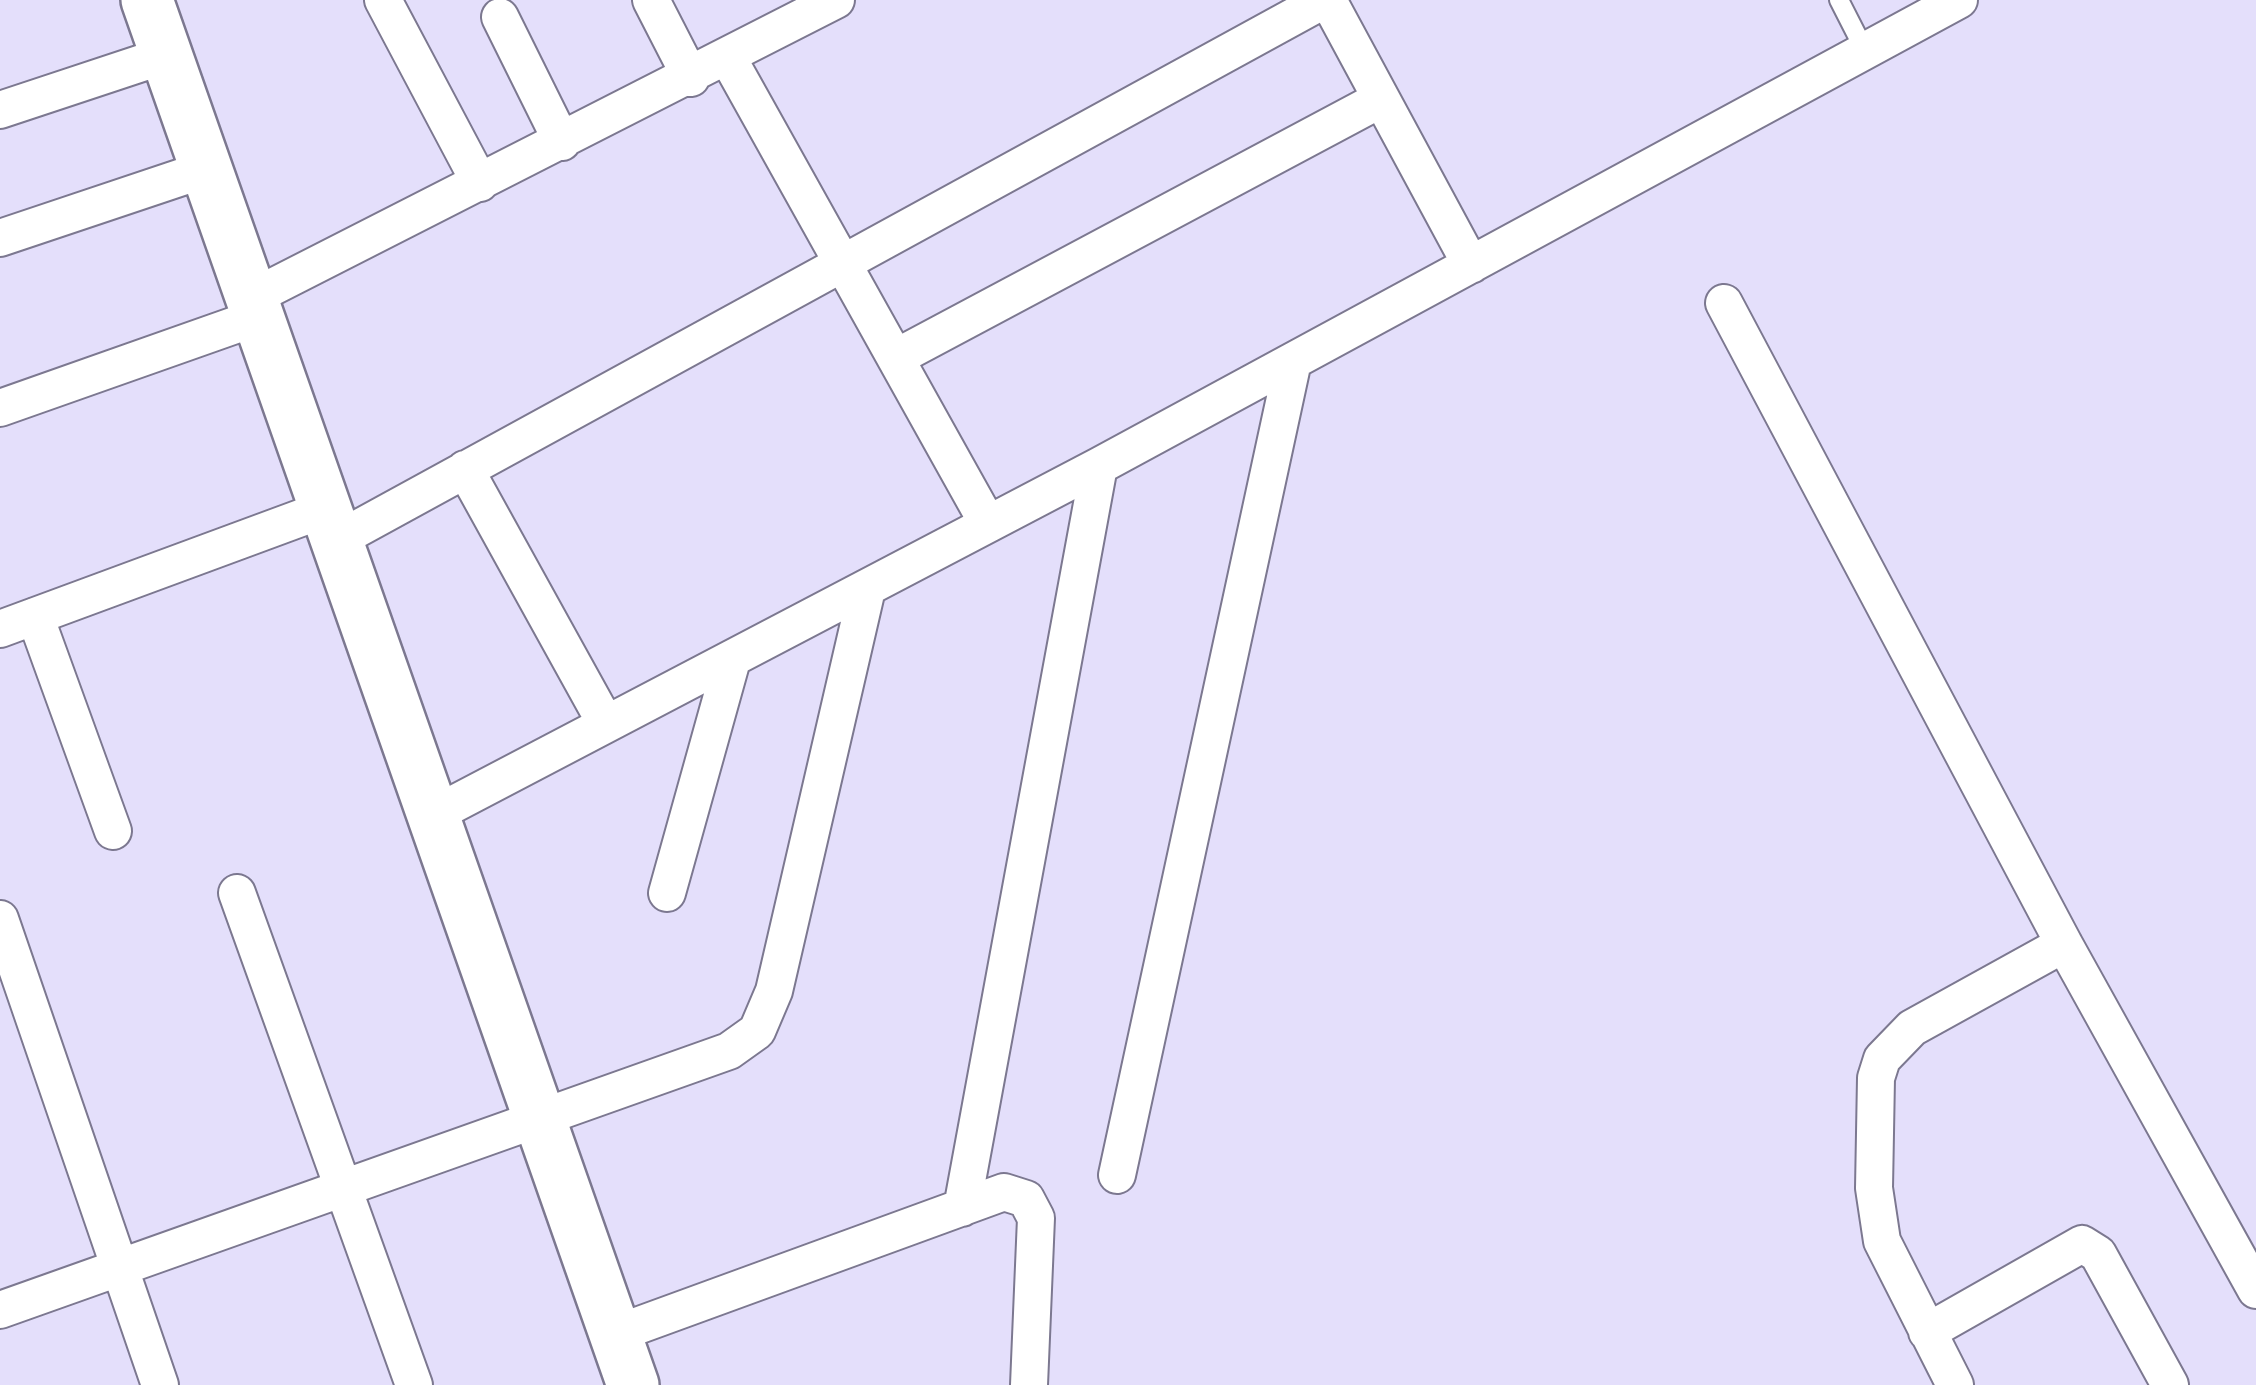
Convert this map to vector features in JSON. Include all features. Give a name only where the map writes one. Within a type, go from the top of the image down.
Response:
[{"type":"street","points":[[146,0],[633,1385]]},
{"type":"street","points":[[383,0],[480,183]]},
{"type":"street","points":[[651,0],[691,78]]},
{"type":"street","points":[[0,408],[255,308],[480,183],[836,0]]},
{"type":"street","points":[[113,831],[11,618],[331,525],[465,469],[1326,0],[1471,265]]},
{"type":"street","points":[[433,814],[1099,466],[1959,0]]},
{"type":"street","points":[[500,17],[562,142]]},
{"type":"street","points":[[0,110],[166,55]]},
{"type":"street","points":[[728,58],[988,524]]},
{"type":"street","points":[[897,357],[1381,100]]},
{"type":"street","points":[[0,238],[206,170]]},
{"type":"street","points":[[1724,303],[2064,944],[2256,1290]]},
{"type":"street","points":[[1117,1175],[1293,361]]},
{"type":"street","points":[[962,1208],[1099,466]]},
{"type":"street","points":[[465,469],[606,724]]},
{"type":"street","points":[[0,1310],[538,1114],[729,1051],[757,1031],[774,991],[867,589]]},
{"type":"street","points":[[668,893],[732,660]]},
{"type":"street","points":[[237,893],[414,1385]]},
{"type":"street","points":[[0,920],[160,1385]]},
{"type":"street","points":[[1955,1385],[1882,1241],[1874,1189],[1876,1078],[1882,1059],[1912,1028],[2064,944]]},
{"type":"street","points":[[614,1334],[1004,1192],[1026,1199],[1036,1218],[1029,1385]]},
{"type":"street","points":[[1927,1332],[2082,1244],[2098,1254],[2170,1385]]},
{"type":"lane","points":[[1839,0],[1865,51]]}]
